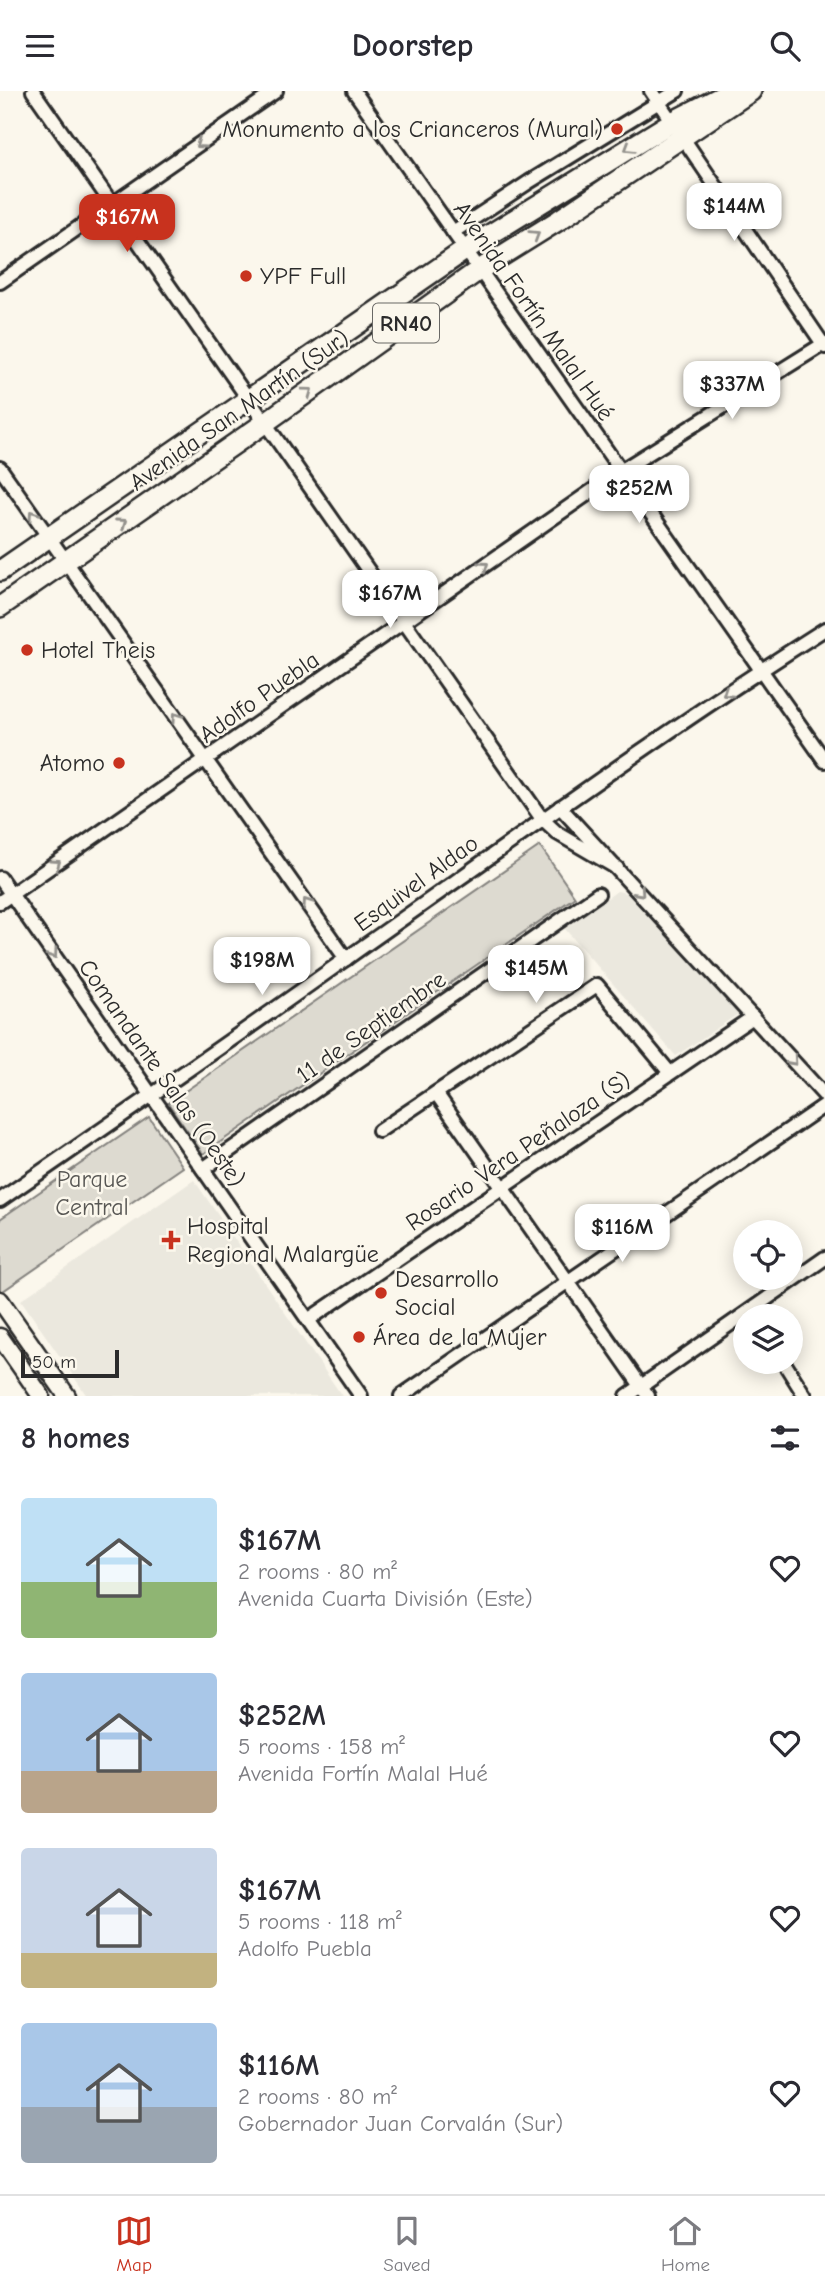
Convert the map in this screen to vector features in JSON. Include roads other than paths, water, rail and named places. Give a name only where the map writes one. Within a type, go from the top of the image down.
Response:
[{"type":"highway","name":"Avenida San Martín (Sur)","points":[[0,607],[732,91]]},
{"type":"highway","name":"Avenida San Martín (Sur)","points":[[0,571],[465,250],[751,91]]},
{"type":"main road","points":[[0,1300],[67,1396]]},
{"type":"main road","points":[[0,1337],[41,1396]]},
{"type":"street","points":[[33,91],[542,818],[557,833],[617,867]]},
{"type":"street","points":[[0,282],[276,91]]},
{"type":"street","name":"Avenida Fortín Malal Hué","points":[[354,91],[825,761]]},
{"type":"street","points":[[453,232],[655,97],[677,91]]},
{"type":"street","points":[[655,97],[824,345]]},
{"type":"street","name":"Adolfo Puebla","points":[[0,902],[622,470],[824,345]]},
{"type":"street","points":[[0,468],[346,959]]},
{"type":"street","name":"Esquivel Aldao","points":[[0,1200],[346,959],[542,818],[825,629]]},
{"type":"street","points":[[560,807],[825,1096]]},
{"type":"street","name":"Comandante Salas (Oeste)","points":[[0,878],[361,1396]]},
{"type":"street","name":"11 de Septiembre","points":[[203,1170],[598,894]]},
{"type":"street","points":[[379,1131],[597,985],[670,1073]]},
{"type":"street","name":"Rosario Vera Peñaloza (S)","points":[[308,1320],[753,1017]]},
{"type":"street","points":[[436,1093],[645,1391]]},
{"type":"street","points":[[401,1396],[825,1105]]},
{"type":"street","points":[[763,1304],[825,1258]]},
{"type":"street","points":[[627,1396],[645,1391],[733,1326]]},
{"type":"street","points":[[791,1374],[805,1396]]},
{"type":"place","name":"Monumento a los Crianceros (Mural)","points":[[617,129]]},
{"type":"place","name":"YPF Full","points":[[246,276]]},
{"type":"place","name":"Hotel Theis","points":[[27,650]]},
{"type":"place","name":"Atomo","points":[[119,763]]},
{"type":"place","name":"Hospital Regional Malargüe","points":[[171,1240]]},
{"type":"place","name":"Desarrollo Social","points":[[381,1293]]},
{"type":"place","name":"Área de la Mujer","points":[[359,1337]]},
{"type":"park label","name":"Parque Central","points":[[92,1193]]}]
